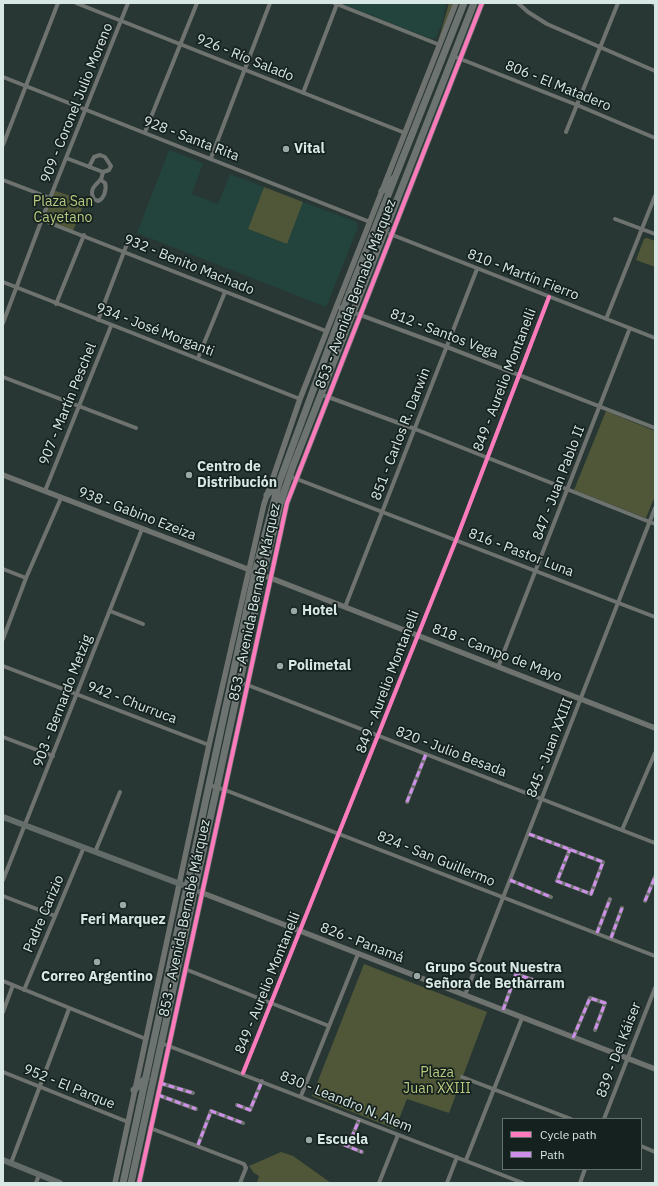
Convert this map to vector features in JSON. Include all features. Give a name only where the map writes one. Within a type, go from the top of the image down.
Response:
[{"type":"main road","name":"853 - Avenida Bernabé Márquez","points":[[123,1183],[146,1078],[184,886],[209,785],[252,570],[279,483],[343,309],[464,3]]},
{"type":"main road","name":"853 - Avenida Bernabé Márquez","points":[[131,1183],[161,1043],[199,891],[221,788],[240,683],[292,477],[320,394],[474,3]]},
{"type":"main road","points":[[382,191],[397,175]]},
{"type":"main road","points":[[267,495],[279,483]]},
{"type":"main road","points":[[3,817],[199,891]]},
{"type":"main road","points":[[134,1090],[146,1078]]},
{"type":"main road","points":[[3,1160],[60,1183]]},
{"type":"street","points":[[3,145],[58,3]]},
{"type":"street","name":"926 - Río Salado","points":[[76,3],[405,133]]},
{"type":"street","name":"909 - Coronel Julio Moreno","points":[[3,323],[50,198],[128,3]]},
{"type":"street","points":[[145,132],[197,3]]},
{"type":"street","points":[[211,158],[270,3]]},
{"type":"street","name":"853 - Avenida Bernabé Márquez","points":[[115,1183],[134,1090],[184,886],[209,745],[252,570],[267,495],[326,331],[456,3]]},
{"type":"street","name":"853 - Avenida Bernabé Márquez","points":[[292,477],[328,396],[482,3]]},
{"type":"street","points":[[518,3],[540,20],[655,71]]},
{"type":"street","points":[[566,132],[618,3]]},
{"type":"street","points":[[303,93],[336,4],[440,45]]},
{"type":"street","name":"806 - El Matadero","points":[[453,56],[577,105],[655,138]]},
{"type":"street","name":"928 - Santa Rita","points":[[3,77],[370,222]]},
{"type":"street","points":[[66,158],[89,167],[103,172],[108,170],[111,166],[108,159],[103,156],[94,157],[89,167]]},
{"type":"street","points":[[101,180],[105,183],[106,188],[102,198],[98,201],[94,199],[92,194],[95,184],[101,180],[103,172]]},
{"type":"street","points":[[3,180],[50,198]]},
{"type":"street","points":[[606,319],[655,196]]},
{"type":"street","points":[[615,219],[655,234]]},
{"type":"street","name":"932 - Benito Machado","points":[[42,220],[125,250],[225,292],[326,331]]},
{"type":"street","name":"810 - Martín Fierro","points":[[384,232],[655,338]]},
{"type":"street","points":[[56,304],[84,235]]},
{"type":"street","points":[[98,320],[130,236]]},
{"type":"street","name":"851 - Carlos R. Darwin","points":[[345,607],[477,268]]},
{"type":"street","name":"934 - José Morganti","points":[[3,282],[111,326],[198,358],[300,400]]},
{"type":"street","points":[[198,358],[225,292]]},
{"type":"street","name":"849 - Aurelio Montanelli","points":[[243,1074],[301,932],[456,540],[549,297]]},
{"type":"street","name":"812 - Santos Vega","points":[[336,306],[519,374],[655,428]]},
{"type":"street","name":"907 - Martín Peschel","points":[[45,491],[111,326]]},
{"type":"street","name":"847 - Juan Pablo II","points":[[498,667],[630,328]]},
{"type":"street","points":[[3,376],[136,428]]},
{"type":"street","points":[[320,394],[414,429],[655,524]]},
{"type":"street","name":"938 - Gabino Ezeiza","points":[[3,475],[266,576]]},
{"type":"street","name":"816 - Pastor Luna","points":[[292,477],[655,617]]},
{"type":"street","points":[[3,639],[26,578],[61,498]]},
{"type":"street","name":"845 - Juan XXIII","points":[[465,995],[617,602],[655,508]]},
{"type":"street","name":"903 - Bernardo Metzig","points":[[3,880],[78,694],[142,529]]},
{"type":"street","points":[[3,569],[26,578]]},
{"type":"street","name":"853 - Avenida Bernabé Márquez","points":[[221,788],[249,685],[266,576]]},
{"type":"street","name":"818 - Campo de Mayo","points":[[266,576],[655,728]]},
{"type":"street","points":[[110,611],[143,624]]},
{"type":"street","name":"942 - Churruca","points":[[3,666],[209,745]]},
{"type":"street","name":"820 - Julio Besada","points":[[240,683],[249,685],[655,843]]},
{"type":"street","points":[[3,737],[53,756]]},
{"type":"street","points":[[622,830],[655,753]]},
{"type":"street","points":[[407,802],[426,754]]},
{"type":"street","name":"824 - San Guillermo","points":[[209,785],[221,788],[340,833],[503,898],[655,956]]},
{"type":"street","points":[[96,852],[120,792]]},
{"type":"street","points":[[528,834],[570,849],[603,862],[591,894],[557,881],[570,849]]},
{"type":"street","name":"Padre Carizio","points":[[24,990],[84,847]]},
{"type":"street","points":[[645,901],[655,877]]},
{"type":"street","points":[[510,880],[552,897]]},
{"type":"street","name":"853 - Avenida Bernabé Márquez","points":[[139,1183],[185,969],[199,891]]},
{"type":"street","name":"826 - Panamá","points":[[199,891],[655,1069]]},
{"type":"street","points":[[3,896],[55,916]]},
{"type":"street","points":[[597,933],[610,899]]},
{"type":"street","points":[[611,938],[622,908]]},
{"type":"street","points":[[301,1096],[358,954]]},
{"type":"street","points":[[185,969],[328,1026]]},
{"type":"street","points":[[503,1010],[516,974],[532,980]]},
{"type":"street","points":[[3,981],[146,1039]]},
{"type":"street","points":[[3,1012],[13,985]]},
{"type":"street","name":"839 - Del Káiser","points":[[604,1118],[655,988]]},
{"type":"street","points":[[573,1038],[590,998],[605,1003],[595,1030]]},
{"type":"street","points":[[11,1163],[69,1009]]},
{"type":"street","points":[[466,1160],[522,1018]]},
{"type":"street","name":"830 - Leandro N. Alem","points":[[161,1043],[466,1160],[513,1181],[523,1183]]},
{"type":"street","name":"952 - El Parque","points":[[3,1072],[128,1122]]},
{"type":"street","points":[[462,1077],[568,1118]]},
{"type":"street","points":[[237,1105],[250,1110],[262,1081]]},
{"type":"street","points":[[160,1083],[193,1094]]},
{"type":"street","points":[[158,1095],[196,1109]]},
{"type":"street","points":[[198,1145],[211,1111],[243,1123]]},
{"type":"street","points":[[348,1146],[359,1120]]},
{"type":"street","points":[[150,1128],[198,1145],[246,1166],[240,1183]]},
{"type":"street","points":[[379,1183],[398,1135]]},
{"type":"street","points":[[335,1141],[362,1152]]},
{"type":"street","points":[[642,1146],[655,1152]]},
{"type":"street","points":[[447,1183],[457,1157]]},
{"type":"street","points":[[580,1183],[585,1170]]},
{"type":"street","points":[[36,1183],[39,1174]]},
{"type":"shaded area","points":[[340,3],[446,3],[442,23],[436,37],[432,39]]},
{"type":"shaded area","points":[[169,150],[203,163],[192,194],[218,204],[230,174],[264,187],[248,229],[287,244],[303,202],[356,222],[358,227],[326,307],[137,233]]},
{"type":"green space","points":[[449,3],[454,3],[438,42]]},
{"type":"green space","points":[[264,187],[303,202],[287,244],[248,229]]},
{"type":"green space","name":"Plaza San Cayetano","points":[[53,190],[85,201],[73,231],[42,220]]},
{"type":"green space","points":[[647,238],[655,241],[655,267],[636,260],[644,239]]},
{"type":"green space","points":[[606,411],[655,431],[655,496],[646,518],[574,490]]},
{"type":"green space","name":"Plaza Juan XXIII","points":[[364,964],[487,1012],[449,1113],[407,1099],[395,1129],[312,1096]]},
{"type":"green space","points":[[281,1152],[293,1156],[331,1183],[257,1183],[259,1176],[254,1173],[249,1166]]},
{"type":"marked path","points":[[407,802],[426,754]]},
{"type":"marked path","points":[[529,834],[603,862],[591,894],[557,881],[570,849]]},
{"type":"marked path","points":[[645,901],[655,877]]},
{"type":"marked path","points":[[510,880],[551,897]]},
{"type":"marked path","points":[[597,933],[610,899]]},
{"type":"marked path","points":[[611,938],[622,908]]},
{"type":"marked path","points":[[503,1010],[516,974],[533,980]]},
{"type":"marked path","points":[[573,1038],[590,998],[605,1003],[595,1030]]},
{"type":"marked path","points":[[237,1105],[250,1110],[262,1081]]},
{"type":"marked path","points":[[160,1083],[193,1093]]},
{"type":"marked path","points":[[158,1095],[196,1109]]},
{"type":"marked path","points":[[198,1145],[211,1111],[243,1123]]},
{"type":"marked path","points":[[348,1146],[359,1120]]},
{"type":"marked path","points":[[335,1141],[362,1152]]},
{"type":"cycle path","points":[[139,1183],[287,503],[482,3]]},
{"type":"cycle path","points":[[243,1073],[456,540],[549,297]]},
{"type":"place","name":"Vital","points":[[286,149]]},
{"type":"place","name":"Centro de Distribución","points":[[189,475]]},
{"type":"place","name":"Hotel","points":[[294,611]]},
{"type":"place","name":"Polimetal","points":[[280,666]]},
{"type":"place","name":"Feri Marquez","points":[[123,905]]},
{"type":"place","name":"Correo Argentino","points":[[97,962]]},
{"type":"place","name":"Grupo Scout Nuestra Señora de Betharram","points":[[417,976]]},
{"type":"place","name":"Escuela","points":[[309,1140]]}]
